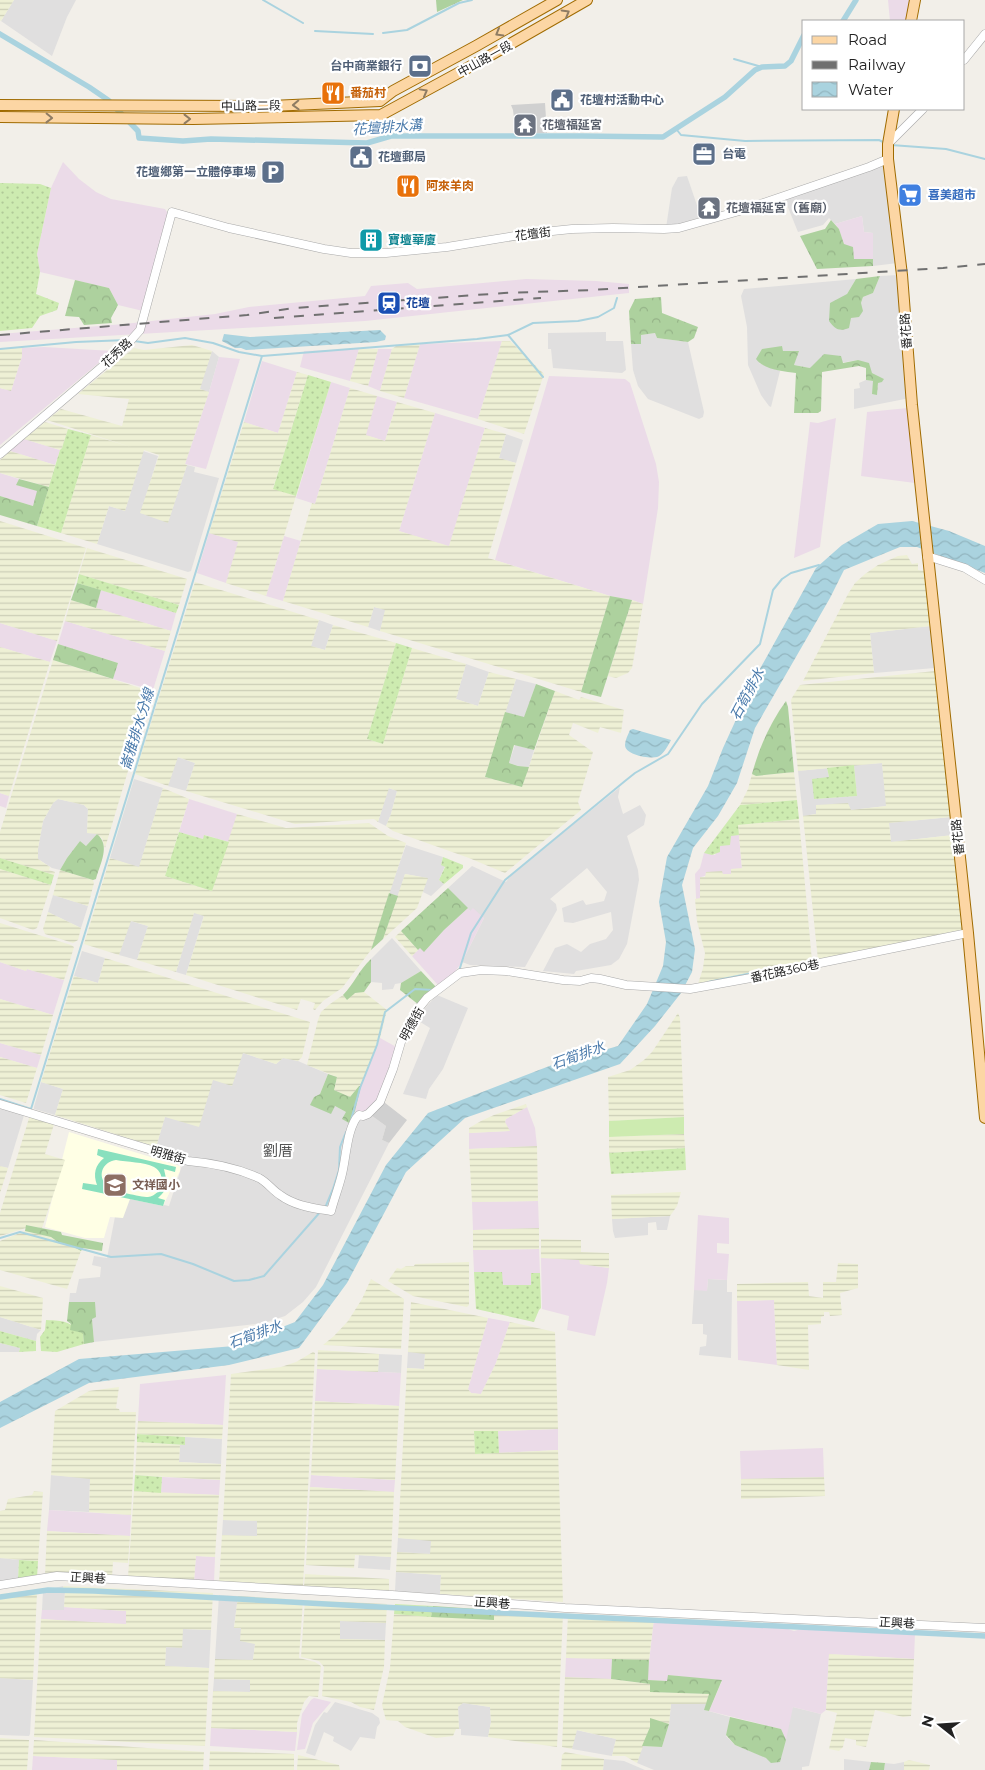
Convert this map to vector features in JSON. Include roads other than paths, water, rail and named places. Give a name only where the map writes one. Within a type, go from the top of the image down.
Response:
[{"type":"main road","name":"中山路一段","points":[[380,101],[393,91],[557,0]]},
{"type":"main road","name":"中山路一段","points":[[381,115],[587,0]]},
{"type":"main road","points":[[911,20],[916,0]]},
{"type":"main road","name":"中山路二段","points":[[0,105],[271,106],[380,101]]},
{"type":"main road","name":"番花路","points":[[894,110],[888,144],[888,159],[902,275],[912,405],[968,933],[985,1118]]},
{"type":"main road","name":"中山路二段","points":[[0,117],[193,119],[381,115]]},
{"type":"street","points":[[965,59],[985,34]]},
{"type":"street","points":[[888,144],[922,110]]},
{"type":"street","name":"花壇街","points":[[172,212],[229,228],[324,250],[351,253],[386,253],[447,247],[532,233],[572,229],[679,228],[743,210],[888,159]]},
{"type":"street","name":"花秀路","points":[[0,454],[124,348],[140,330],[172,212]]},
{"type":"street","points":[[927,556],[964,568],[985,580]]},
{"type":"street","name":"番花路360巷","points":[[600,979],[626,985],[690,989],[784,972],[968,933]]},
{"type":"street","name":"明德街","points":[[331,1211],[342,1173],[346,1146],[353,1121],[359,1115],[368,1114],[380,1102],[401,1042],[418,1009],[427,998],[460,973],[466,971],[506,971],[580,981],[591,978],[600,979]]},
{"type":"street","name":"明雅街","points":[[0,1104],[188,1161],[220,1166],[250,1175],[263,1180],[281,1196],[294,1203],[331,1211]]},
{"type":"street","name":"正興巷","points":[[0,1585],[57,1576],[392,1595],[565,1608],[985,1628]]},
{"type":"water","points":[[380,330],[386,336],[385,340],[376,342],[246,350],[235,348],[222,341],[224,334],[250,337]]},
{"type":"water","points":[[912,521],[949,531],[985,546],[985,573],[917,547],[900,547],[844,570],[830,598],[755,728],[737,783],[718,816],[693,848],[682,885],[695,949],[692,972],[681,993],[655,1026],[620,1064],[465,1118],[406,1172],[347,1283],[299,1348],[229,1365],[89,1383],[0,1428],[0,1402],[79,1359],[234,1346],[295,1322],[323,1285],[386,1165],[428,1113],[552,1065],[618,1046],[647,1004],[663,966],[666,942],[659,902],[667,857],[708,786],[756,676],[816,568],[842,545],[878,524]]},
{"type":"water","points":[[633,729],[671,740],[665,751],[657,757],[638,756],[629,751],[625,745],[630,730]]},
{"type":"waterway","points":[[263,0],[303,23]]},
{"type":"waterway","points":[[383,33],[407,30],[459,3],[472,0]]},
{"type":"waterway","name":"花壇排水溝","points":[[844,20],[856,0]]},
{"type":"waterway","points":[[315,31],[373,34]]},
{"type":"waterway","name":"花壇排水溝","points":[[0,34],[108,100],[138,131],[139,138],[183,141],[211,139],[367,143],[391,136],[663,137],[725,97],[755,70],[762,67],[785,66],[791,61],[802,39]]},
{"type":"waterway","points":[[734,59],[762,67]]},
{"type":"waterway","points":[[677,130],[681,135],[745,141],[879,140],[885,143]]},
{"type":"waterway","points":[[891,145],[946,149],[985,159]]},
{"type":"waterway","points":[[508,335],[533,323],[578,321],[598,317],[614,308],[617,298]]},
{"type":"waterway","points":[[134,341],[148,343],[185,338],[213,343],[239,352],[262,356],[508,335],[543,377]]},
{"type":"waterway","points":[[0,349],[76,342],[127,340]]},
{"type":"waterway","name":"崙雅排水分線","points":[[0,1099],[31,1109],[262,356]]},
{"type":"waterway","points":[[459,971],[471,933],[505,880],[635,773],[668,754],[702,704],[760,644],[773,590],[782,579],[791,573],[819,565]]},
{"type":"waterway","points":[[708,982],[811,961]]},
{"type":"waterway","points":[[351,1120],[360,1088],[377,1045],[385,1012],[415,989],[433,990]]},
{"type":"waterway","points":[[325,1208],[339,1170],[340,1147],[346,1132]]},
{"type":"waterway","points":[[0,1238],[20,1232],[111,1257],[161,1254],[193,1264],[234,1281],[249,1280],[264,1276],[321,1211]]},
{"type":"waterway","points":[[0,1597],[48,1590],[94,1591],[380,1607],[985,1636]]},
{"type":"railway","points":[[0,335],[247,315],[294,308],[504,293],[592,290],[985,264]]},
{"type":"railway","points":[[274,318],[541,298]]},
{"type":"place","name":"台中商業銀行","points":[[420,66]]},
{"type":"place","name":"番茄村","points":[[333,93]]},
{"type":"place","name":"花壇村活動中心","points":[[562,100]]},
{"type":"place","name":"花壇福延宮","points":[[525,125]]},
{"type":"place","name":"台電","points":[[704,154]]},
{"type":"place","name":"花壇郵局","points":[[361,157]]},
{"type":"place","name":"花壇鄉第一立體停車場","points":[[273,172]]},
{"type":"place","name":"阿來羊肉","points":[[408,186]]},
{"type":"place","name":"喜美超市","points":[[910,195]]},
{"type":"place","name":"花壇福延宮（舊廟）","points":[[709,208]]},
{"type":"place","name":"寶壇華廈","points":[[371,240]]},
{"type":"place","name":"花壇","points":[[389,303]]},
{"type":"place","name":"文祥國小","points":[[115,1185]]},
{"type":"district","name":"劉厝","points":[[278,1151]]},
{"type":"water label","name":"石筍排水","points":[[747,694]]},
{"type":"water label","name":"石筍排水","points":[[578,1055]]},
{"type":"water label","name":"石筍排水","points":[[255,1334]]}]
